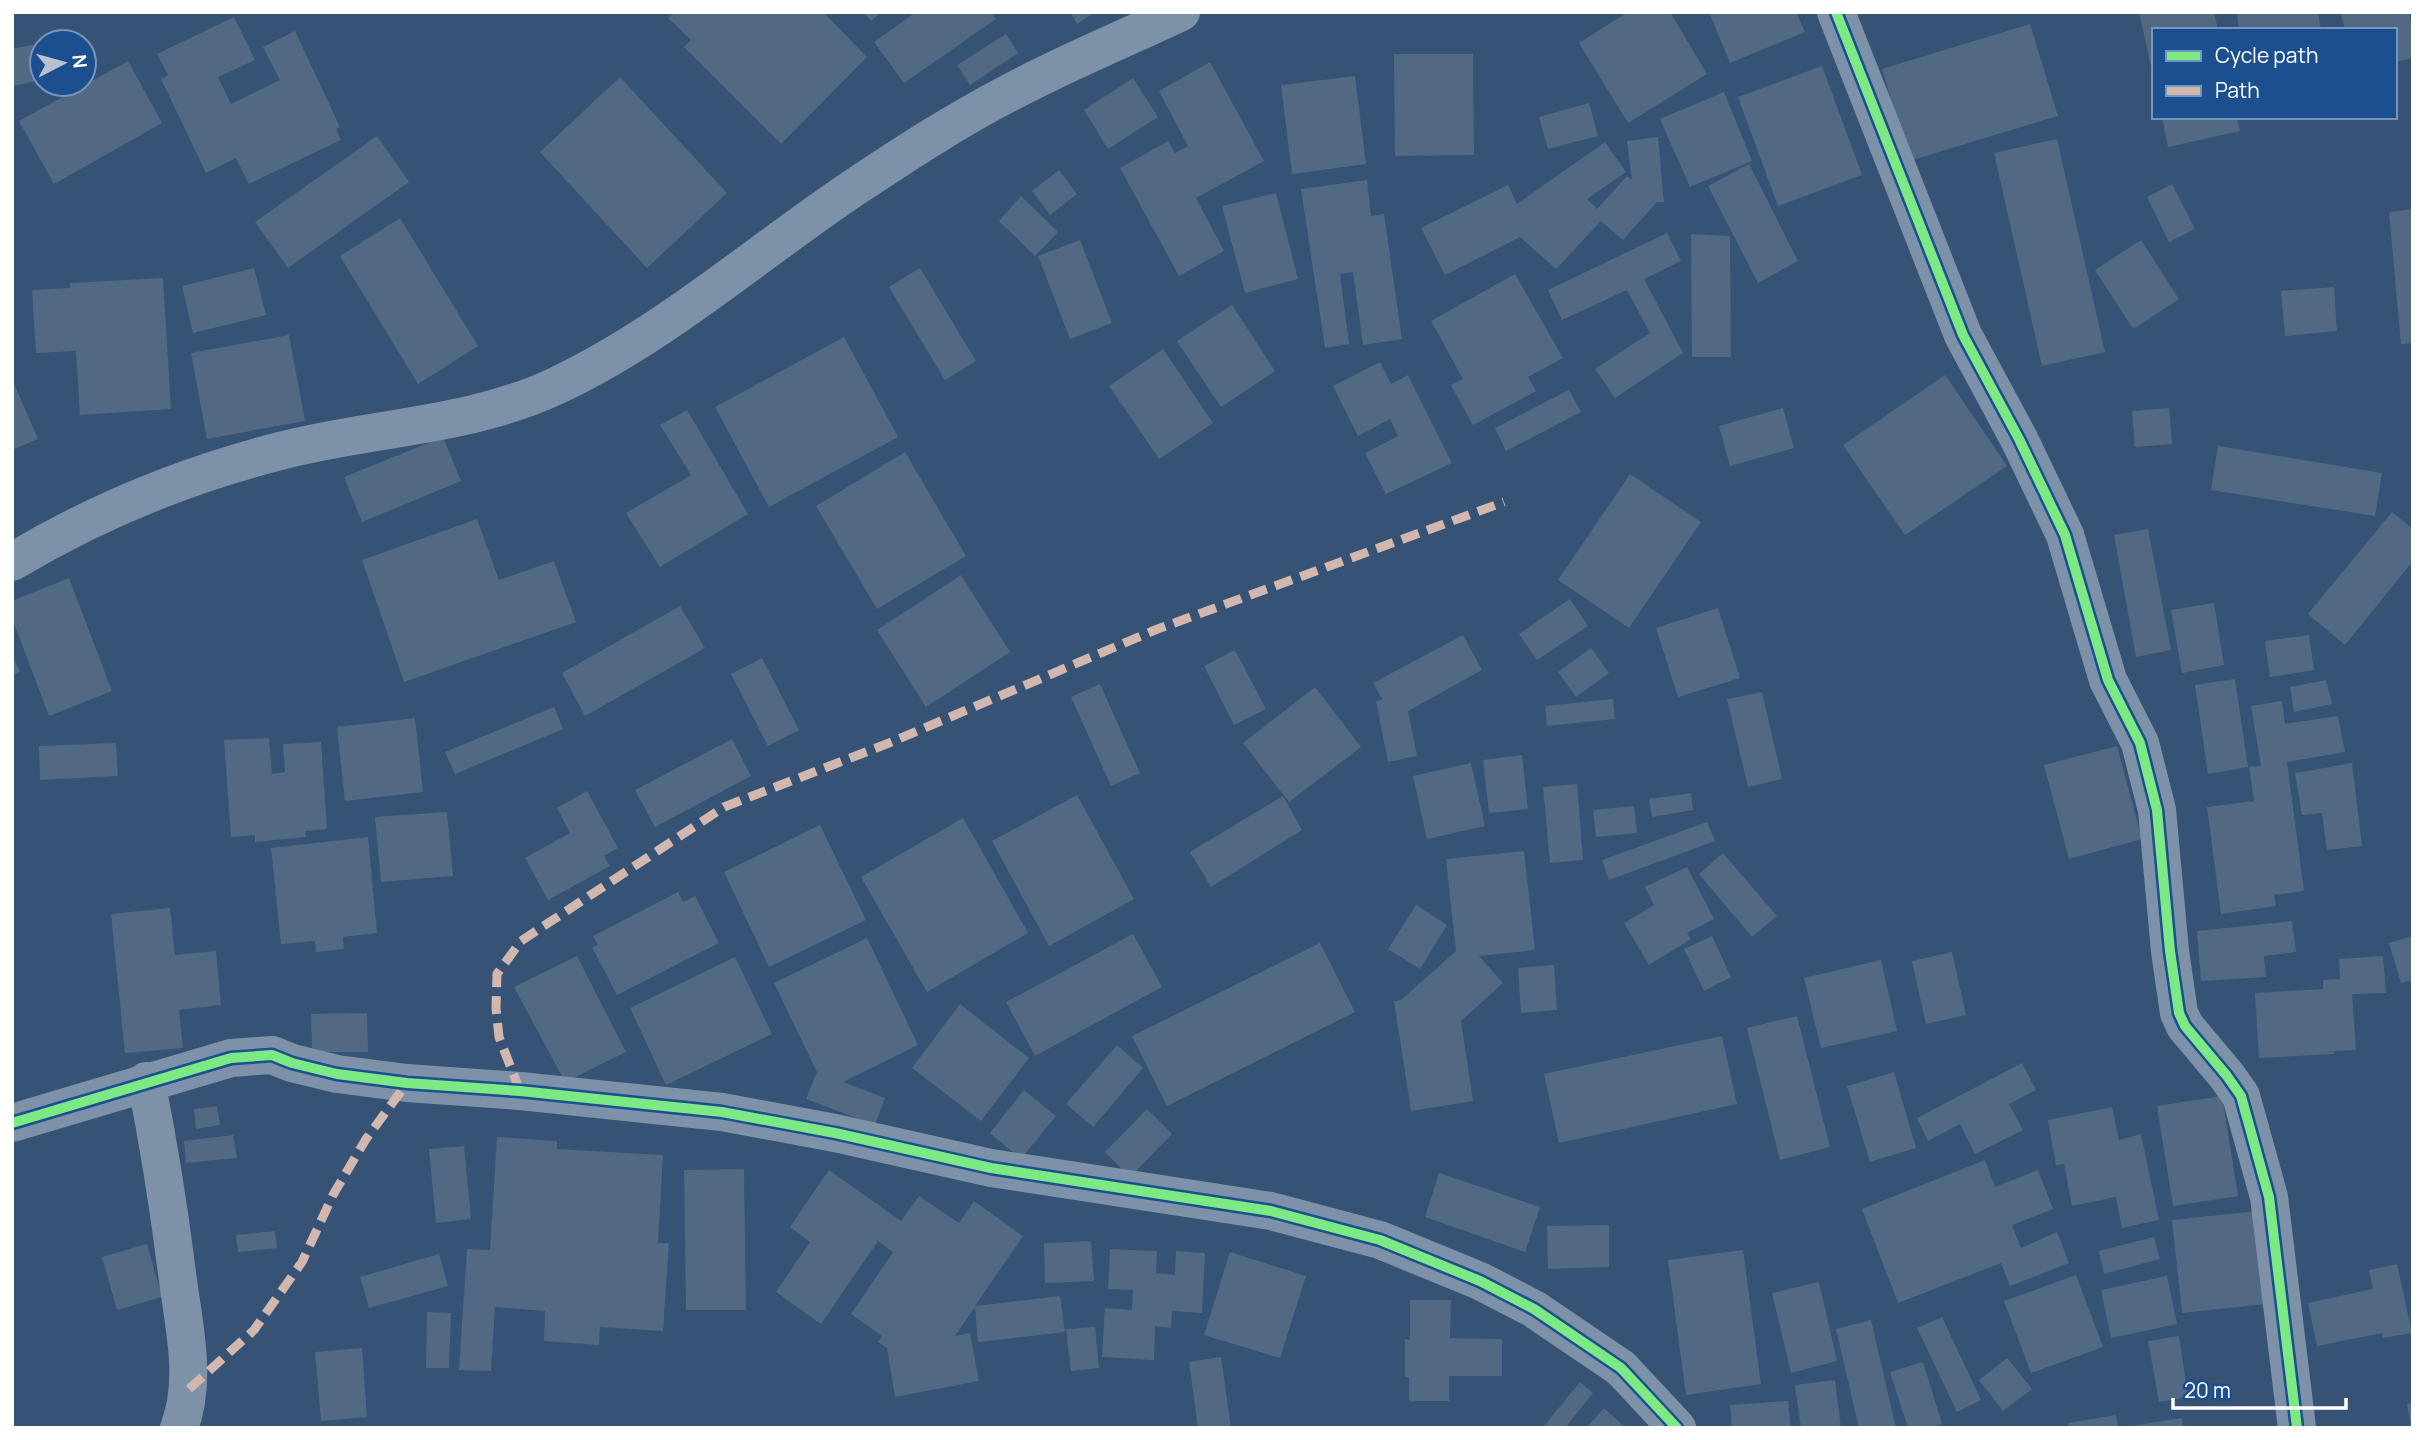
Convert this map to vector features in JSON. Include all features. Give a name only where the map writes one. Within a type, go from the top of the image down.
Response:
[{"type":"street","points":[[12,562],[52,538],[119,505],[208,472],[286,449],[488,411],[555,387],[615,356],[678,315],[849,191],[928,139],[1010,92],[1181,12]]},
{"type":"street","points":[[1836,12],[1963,335],[2019,439],[2065,535],[2108,680],[2140,743],[2157,810],[2170,951],[2179,1013],[2185,1026],[2241,1096],[2269,1197],[2297,1428]]},
{"type":"street","points":[[12,1122],[231,1058],[272,1055],[337,1074],[384,1080],[722,1112],[835,1133],[991,1168],[1272,1210],[1380,1240],[1480,1281],[1534,1308],[1621,1368],[1677,1428]]},
{"type":"street","points":[[146,1081],[160,1152],[186,1338],[189,1389],[179,1428]]},
{"type":"building","points":[[674,12],[823,12],[867,57],[781,144],[684,47],[691,40],[668,18]]},
{"type":"building","points":[[863,12],[881,12],[871,21]]},
{"type":"building","points":[[916,12],[991,12],[996,19],[904,83],[874,42]]},
{"type":"building","points":[[1070,12],[1095,12],[1077,24]]},
{"type":"building","points":[[1628,12],[1670,12],[1707,74],[1628,123],[1579,43]]},
{"type":"building","points":[[1709,12],[1796,12],[1805,32],[1730,63]]},
{"type":"building","points":[[2139,12],[2214,12],[2218,28],[2152,28],[2152,70]]},
{"type":"building","points":[[2237,12],[2318,12],[2321,28],[2239,28]]},
{"type":"building","points":[[2409,12],[2413,29],[2413,58],[2397,62],[2397,28],[2344,28],[2341,14]]},
{"type":"building","points":[[234,17],[255,60],[218,77],[231,104],[280,80],[263,47],[295,31],[340,127],[336,129],[341,140],[249,184],[236,158],[206,173],[161,79],[168,75],[157,54]]},
{"type":"building","points":[[2030,24],[2058,116],[1909,161],[1882,69]]},
{"type":"building","points":[[1006,34],[1018,53],[970,85],[957,65]]},
{"type":"building","points":[[28,46],[28,83],[12,86],[12,49]]},
{"type":"building","points":[[1394,54],[1473,54],[1474,155],[1395,156]]},
{"type":"building","points":[[128,61],[162,123],[54,184],[19,121],[61,98],[98,98],[98,78]]},
{"type":"building","points":[[1210,62],[1264,161],[1196,198],[1224,251],[1179,276],[1120,168],[1168,141],[1175,153],[1188,146],[1159,91]]},
{"type":"building","points":[[1822,66],[1862,175],[1778,206],[1738,97]]},
{"type":"building","points":[[1355,76],[1366,164],[1292,174],[1281,85]]},
{"type":"building","points":[[620,77],[727,193],[647,268],[540,152]]},
{"type":"building","points":[[1133,78],[1158,117],[1108,149],[1084,110]]},
{"type":"building","points":[[1724,92],[1752,161],[1690,187],[1660,119]]},
{"type":"building","points":[[1589,103],[1598,136],[1548,149],[1539,117]]},
{"type":"building","points":[[2162,119],[2237,119],[2240,131],[2168,147]]},
{"type":"building","points":[[377,136],[409,182],[288,268],[255,222]]},
{"type":"building","points":[[1658,137],[1664,202],[1657,202],[1623,240],[1601,221],[1556,269],[1520,237],[1445,275],[1421,228],[1508,185],[1517,204],[1605,142],[1626,172],[1587,199],[1597,209],[1627,176],[1632,180],[1627,141]]},
{"type":"building","points":[[2057,139],[2105,352],[2042,366],[1994,153]]},
{"type":"building","points":[[1749,164],[1798,261],[1758,283],[1708,186]]},
{"type":"building","points":[[1059,170],[1077,194],[1050,215],[1032,191]]},
{"type":"building","points":[[1367,180],[1371,216],[1384,214],[1402,339],[1363,345],[1353,272],[1340,274],[1349,344],[1325,348],[1301,189]]},
{"type":"building","points":[[2172,184],[2195,229],[2169,242],[2147,197]]},
{"type":"building","points":[[1276,193],[1298,279],[1245,293],[1222,206]]},
{"type":"building","points":[[1021,196],[1058,232],[1035,256],[999,221]]},
{"type":"building","points":[[2413,209],[2413,343],[2401,344],[2389,212]]},
{"type":"building","points":[[400,218],[478,346],[418,384],[340,256]]},
{"type":"building","points":[[1667,233],[1681,261],[1644,279],[1683,353],[1615,398],[1595,369],[1650,333],[1627,290],[1562,320],[1548,290]]},
{"type":"building","points":[[1691,234],[1730,236],[1731,357],[1692,357]]},
{"type":"building","points":[[1080,240],[1112,323],[1070,339],[1038,256]]},
{"type":"building","points":[[2141,240],[2179,299],[2133,329],[2095,270]]},
{"type":"building","points":[[254,268],[266,315],[193,333],[182,286]]},
{"type":"building","points":[[920,268],[976,361],[945,380],[889,287]]},
{"type":"building","points":[[1515,274],[1563,358],[1528,377],[1536,391],[1473,425],[1451,385],[1463,379],[1431,321]]},
{"type":"building","points":[[163,278],[171,409],[80,415],[76,351],[36,353],[32,290],[70,288],[70,283]]},
{"type":"building","points":[[2334,287],[2337,331],[2285,336],[2281,291]]},
{"type":"building","points":[[1232,305],[1275,371],[1221,407],[1177,341]]},
{"type":"building","points":[[289,335],[305,421],[207,439],[191,353]]},
{"type":"building","points":[[844,337],[898,437],[769,507],[715,407]]},
{"type":"building","points":[[1163,349],[1213,423],[1159,459],[1109,386]]},
{"type":"building","points":[[1380,362],[1391,384],[1408,375],[1452,463],[1386,494],[1365,453],[1398,436],[1390,419],[1358,436],[1333,386]]},
{"type":"building","points":[[1945,375],[2007,466],[1905,535],[1843,445]]},
{"type":"building","points":[[12,379],[38,439],[12,450]]},
{"type":"building","points":[[1569,390],[1581,412],[1506,451],[1495,428]]},
{"type":"building","points":[[1783,408],[1794,448],[1730,466],[1719,426]]},
{"type":"building","points":[[2169,408],[2172,444],[2135,447],[2132,411]]},
{"type":"building","points":[[687,410],[748,514],[660,567],[626,513],[691,475],[660,425]]},
{"type":"building","points":[[443,437],[461,481],[362,522],[344,477]]},
{"type":"building","points":[[2218,446],[2382,473],[2375,516],[2211,490]]},
{"type":"building","points":[[905,452],[966,556],[877,609],[816,506]]},
{"type":"building","points":[[1630,474],[1701,522],[1629,628],[1558,580]]},
{"type":"building","points":[[2392,512],[2413,529],[2413,561],[2345,645],[2308,614]]},
{"type":"building","points":[[477,519],[499,580],[554,561],[576,622],[404,682],[362,560]]},
{"type":"building","points":[[2148,529],[2171,650],[2136,657],[2114,535]]},
{"type":"building","points":[[961,575],[1010,652],[926,707],[877,630]]},
{"type":"building","points":[[69,578],[112,691],[49,716],[12,618],[12,601]]},
{"type":"building","points":[[1570,599],[1588,626],[1537,660],[1519,634]]},
{"type":"building","points":[[2214,603],[2224,665],[2182,673],[2171,610]]},
{"type":"building","points":[[680,606],[705,648],[585,716],[562,673]]},
{"type":"building","points":[[1718,608],[1740,678],[1678,697],[1656,628]]},
{"type":"building","points":[[1463,635],[1482,670],[1408,711],[1417,756],[1388,762],[1376,701],[1383,700],[1373,683]]},
{"type":"building","points":[[2309,635],[2314,670],[2270,677],[2265,641]]},
{"type":"building","points":[[1591,648],[1609,673],[1576,697],[1558,672]]},
{"type":"building","points":[[1235,650],[1266,709],[1234,725],[1204,666]]},
{"type":"building","points":[[12,656],[20,671],[12,676]]},
{"type":"building","points":[[762,658],[799,730],[768,746],[731,674]]},
{"type":"building","points":[[2235,679],[2248,767],[2208,774],[2195,685]]},
{"type":"building","points":[[2326,680],[2332,704],[2294,712],[2290,687]]},
{"type":"building","points":[[1100,684],[1140,773],[1111,786],[1071,697]]},
{"type":"building","points":[[1315,687],[1361,747],[1289,802],[1243,743]]},
{"type":"building","points":[[1762,692],[1782,779],[1748,787],[1727,699]]},
{"type":"building","points":[[1613,699],[1615,719],[1547,726],[1545,706]]},
{"type":"building","points":[[2282,701],[2285,724],[2338,716],[2345,752],[2287,762],[2304,891],[2274,895],[2276,906],[2221,914],[2207,807],[2254,801],[2249,767],[2261,766],[2251,706]]},
{"type":"building","points":[[554,707],[563,729],[455,774],[445,752]]},
{"type":"building","points":[[415,718],[423,792],[345,801],[337,727]]},
{"type":"building","points":[[269,738],[272,774],[285,772],[283,744],[321,742],[327,829],[305,831],[306,837],[255,842],[255,835],[231,837],[224,740]]},
{"type":"building","points":[[732,739],[751,776],[655,827],[635,790]]},
{"type":"building","points":[[116,743],[118,776],[40,780],[39,746]]},
{"type":"building","points":[[2117,746],[2142,839],[2069,859],[2044,765]]},
{"type":"building","points":[[1522,755],[1528,809],[1489,813],[1483,760]]},
{"type":"building","points":[[1471,763],[1485,826],[1427,839],[1413,776]]},
{"type":"building","points":[[2352,763],[2362,846],[2327,850],[2322,813],[2302,815],[2295,773]]},
{"type":"building","points":[[1577,784],[1583,860],[1550,863],[1543,787]]},
{"type":"building","points":[[587,791],[618,848],[604,856],[610,866],[548,900],[525,858],[570,833],[557,808]]},
{"type":"building","points":[[1691,793],[1693,810],[1652,817],[1649,799]]},
{"type":"building","points":[[1077,795],[1134,899],[1049,946],[992,841]]},
{"type":"building","points":[[1283,796],[1302,830],[1211,887],[1190,852]]},
{"type":"building","points":[[1634,806],[1637,833],[1596,837],[1593,810]]},
{"type":"building","points":[[447,812],[453,876],[381,882],[375,817]]},
{"type":"building","points":[[963,818],[1028,933],[927,992],[861,877]]},
{"type":"building","points":[[1707,822],[1715,841],[1609,880],[1602,860]]},
{"type":"building","points":[[820,825],[866,920],[769,967],[724,872]]},
{"type":"building","points":[[368,837],[377,933],[343,937],[344,949],[316,952],[315,941],[281,944],[271,848]]},
{"type":"building","points":[[1524,851],[1535,950],[1479,956],[1503,983],[1461,1021],[1473,1101],[1411,1111],[1394,1001],[1401,1000],[1456,951],[1446,859]]},
{"type":"building","points":[[1723,853],[1777,916],[1752,937],[1699,874]]},
{"type":"building","points":[[1687,867],[1714,919],[1687,933],[1691,939],[1649,965],[1624,923],[1654,905],[1645,887]]},
{"type":"building","points":[[678,892],[683,902],[695,896],[719,943],[617,995],[592,947],[598,945],[593,936]]},
{"type":"building","points":[[1416,905],[1447,925],[1420,969],[1388,949]]},
{"type":"building","points":[[170,908],[175,955],[216,951],[221,1005],[179,1010],[183,1048],[125,1053],[111,914]]},
{"type":"building","points":[[2292,921],[2296,952],[2264,956],[2266,977],[2201,981],[2197,931]]},
{"type":"building","points":[[1133,934],[1162,987],[1035,1056],[1006,1002]]},
{"type":"building","points":[[1712,936],[1731,977],[1704,991],[1684,949]]},
{"type":"building","points":[[2413,936],[2413,980],[2401,983],[2389,943]]},
{"type":"building","points":[[867,938],[918,1045],[843,1082],[885,1098],[875,1125],[806,1099],[817,1072],[774,983]]},
{"type":"building","points":[[1320,943],[1355,1012],[1167,1106],[1132,1036]]},
{"type":"building","points":[[1952,952],[1966,1015],[1926,1024],[1912,961]]},
{"type":"building","points":[[577,956],[626,1052],[565,1082],[514,987]]},
{"type":"building","points":[[2383,956],[2386,993],[2352,994],[2356,1050],[2334,1051],[2334,1054],[2259,1058],[2255,993],[2323,989],[2323,980],[2340,979],[2339,959]]},
{"type":"building","points":[[735,957],[772,1034],[666,1085],[630,1008]]},
{"type":"building","points":[[1881,960],[1897,1031],[1821,1048],[1804,978]]},
{"type":"building","points":[[1554,965],[1557,1010],[1521,1013],[1518,968]]},
{"type":"building","points":[[960,1004],[1029,1058],[981,1121],[912,1068]]},
{"type":"building","points":[[367,1013],[368,1052],[312,1052],[311,1014]]},
{"type":"building","points":[[1797,1016],[1830,1147],[1780,1160],[1747,1028]]},
{"type":"building","points":[[1722,1036],[1737,1104],[1559,1143],[1544,1074]]},
{"type":"building","points":[[1117,1045],[1143,1068],[1093,1127],[1066,1104]]},
{"type":"building","points":[[2022,1063],[2036,1090],[2009,1104],[2023,1130],[1975,1154],[1960,1124],[1928,1141],[1917,1118]]},
{"type":"building","points":[[1894,1072],[1916,1148],[1870,1162],[1847,1086]]},
{"type":"building","points":[[1024,1090],[1056,1116],[1021,1159],[990,1133]]},
{"type":"building","points":[[2222,1096],[2238,1196],[2173,1206],[2157,1106]]},
{"type":"building","points":[[217,1106],[220,1125],[196,1129],[194,1109]]},
{"type":"building","points":[[2112,1107],[2119,1140],[2141,1134],[2159,1220],[2122,1228],[2116,1197],[2072,1206],[2064,1164],[2056,1165],[2048,1120]]},
{"type":"building","points":[[1147,1109],[1172,1134],[1130,1177],[1105,1152]]},
{"type":"building","points":[[233,1135],[237,1158],[186,1163],[184,1141]]},
{"type":"building","points":[[497,1137],[557,1141],[557,1149],[663,1155],[658,1243],[669,1243],[663,1331],[600,1327],[599,1345],[544,1341],[545,1311],[495,1307],[491,1371],[459,1370],[467,1249],[490,1250]]},
{"type":"building","points":[[464,1146],[471,1219],[436,1223],[429,1149]]},
{"type":"building","points":[[1985,1160],[1995,1187],[2038,1170],[2053,1209],[2012,1225],[2021,1248],[2057,1232],[2069,1263],[2010,1286],[2001,1263],[1898,1303],[1862,1209]]},
{"type":"building","points":[[744,1169],[746,1310],[686,1310],[684,1170]]},
{"type":"building","points":[[829,1170],[901,1221],[919,1196],[959,1223],[974,1201],[1023,1236],[975,1306],[1060,1296],[1065,1332],[978,1342],[975,1307],[955,1336],[970,1333],[979,1381],[895,1397],[887,1348],[878,1342],[882,1336],[851,1314],[893,1252],[878,1241],[821,1324],[776,1292],[810,1242],[790,1227]]},
{"type":"building","points":[[1439,1173],[1540,1207],[1525,1252],[1425,1217]]},
{"type":"building","points":[[2257,1211],[2266,1304],[2182,1313],[2172,1220]]},
{"type":"building","points":[[1609,1225],[1609,1267],[1548,1269],[1547,1226]]},
{"type":"building","points":[[275,1231],[277,1248],[238,1252],[236,1235]]},
{"type":"building","points":[[2154,1237],[2160,1259],[2104,1274],[2099,1251]]},
{"type":"building","points":[[1091,1241],[1094,1281],[1045,1283],[1044,1243]]},
{"type":"building","points":[[147,1244],[162,1297],[117,1310],[102,1257]]},
{"type":"building","points":[[1110,1249],[1157,1251],[1156,1273],[1175,1275],[1176,1251],[1205,1253],[1202,1313],[1172,1311],[1171,1328],[1155,1326],[1154,1360],[1102,1357],[1105,1308],[1132,1310],[1133,1290],[1108,1289]]},
{"type":"building","points":[[1743,1250],[1761,1384],[1686,1395],[1668,1260]]},
{"type":"building","points":[[1230,1252],[1306,1276],[1280,1358],[1204,1335]]},
{"type":"building","points":[[439,1254],[448,1286],[369,1308],[360,1277]]},
{"type":"building","points":[[2397,1264],[2412,1333],[2383,1338],[2382,1333],[2317,1346],[2308,1303],[2373,1289],[2369,1270]]},
{"type":"building","points":[[2076,1275],[2103,1347],[2031,1373],[2004,1301]]},
{"type":"building","points":[[2167,1276],[2177,1324],[2111,1338],[2101,1290]]},
{"type":"building","points":[[1819,1282],[1837,1361],[1791,1373],[1772,1293]]},
{"type":"building","points":[[1410,1300],[1451,1300],[1450,1338],[1502,1339],[1502,1376],[1449,1376],[1449,1401],[1409,1401],[1409,1377],[1405,1377],[1405,1339],[1410,1340]]},
{"type":"building","points":[[427,1312],[451,1313],[449,1368],[426,1368]]},
{"type":"building","points":[[1942,1317],[1981,1400],[1957,1412],[1917,1328]]},
{"type":"building","points":[[1871,1320],[1896,1428],[1859,1428],[1836,1329]]},
{"type":"building","points":[[1095,1327],[1099,1368],[1071,1371],[1066,1329]]},
{"type":"building","points":[[2179,1336],[2188,1397],[2159,1402],[2148,1341]]},
{"type":"building","points":[[362,1348],[367,1417],[321,1421],[315,1352]]},
{"type":"building","points":[[1221,1357],[1231,1428],[1198,1428],[1189,1362]]},
{"type":"building","points":[[2007,1358],[2032,1389],[2003,1411],[1979,1380]]},
{"type":"building","points":[[1923,1362],[1942,1424],[1930,1428],[1908,1428],[1890,1372]]},
{"type":"building","points":[[1835,1380],[1841,1428],[1801,1428],[1795,1385]]},
{"type":"building","points":[[1580,1382],[1593,1393],[1565,1428],[1545,1428],[1544,1426]]},
{"type":"building","points":[[1788,1401],[1791,1428],[1732,1428],[1730,1405]]},
{"type":"building","points":[[2413,1403],[2413,1427],[2411,1427],[2407,1404]]},
{"type":"building","points":[[1604,1408],[1626,1428],[1586,1428]]},
{"type":"building","points":[[2116,1415],[2118,1428],[2069,1428],[2068,1423]]},
{"type":"building","points":[[2182,1418],[2183,1428],[2131,1428],[2131,1426]]},
{"type":"marked path","points":[[520,1091],[499,1037],[497,974],[521,941],[724,807],[889,743],[1155,630],[1504,502]]},
{"type":"marked path","points":[[189,1389],[254,1330],[302,1262],[333,1195],[366,1139],[407,1083]]},
{"type":"cycle path","points":[[1836,12],[1963,335],[2019,439],[2065,535],[2108,680],[2140,743],[2157,810],[2170,951],[2179,1013],[2185,1026],[2241,1096],[2269,1197],[2297,1428]]},
{"type":"cycle path","points":[[12,1123],[231,1058],[272,1055],[337,1074],[407,1083],[520,1091],[722,1112],[835,1133],[991,1168],[1271,1211],[1380,1240],[1480,1281],[1534,1309],[1621,1368],[1677,1428]]}]
